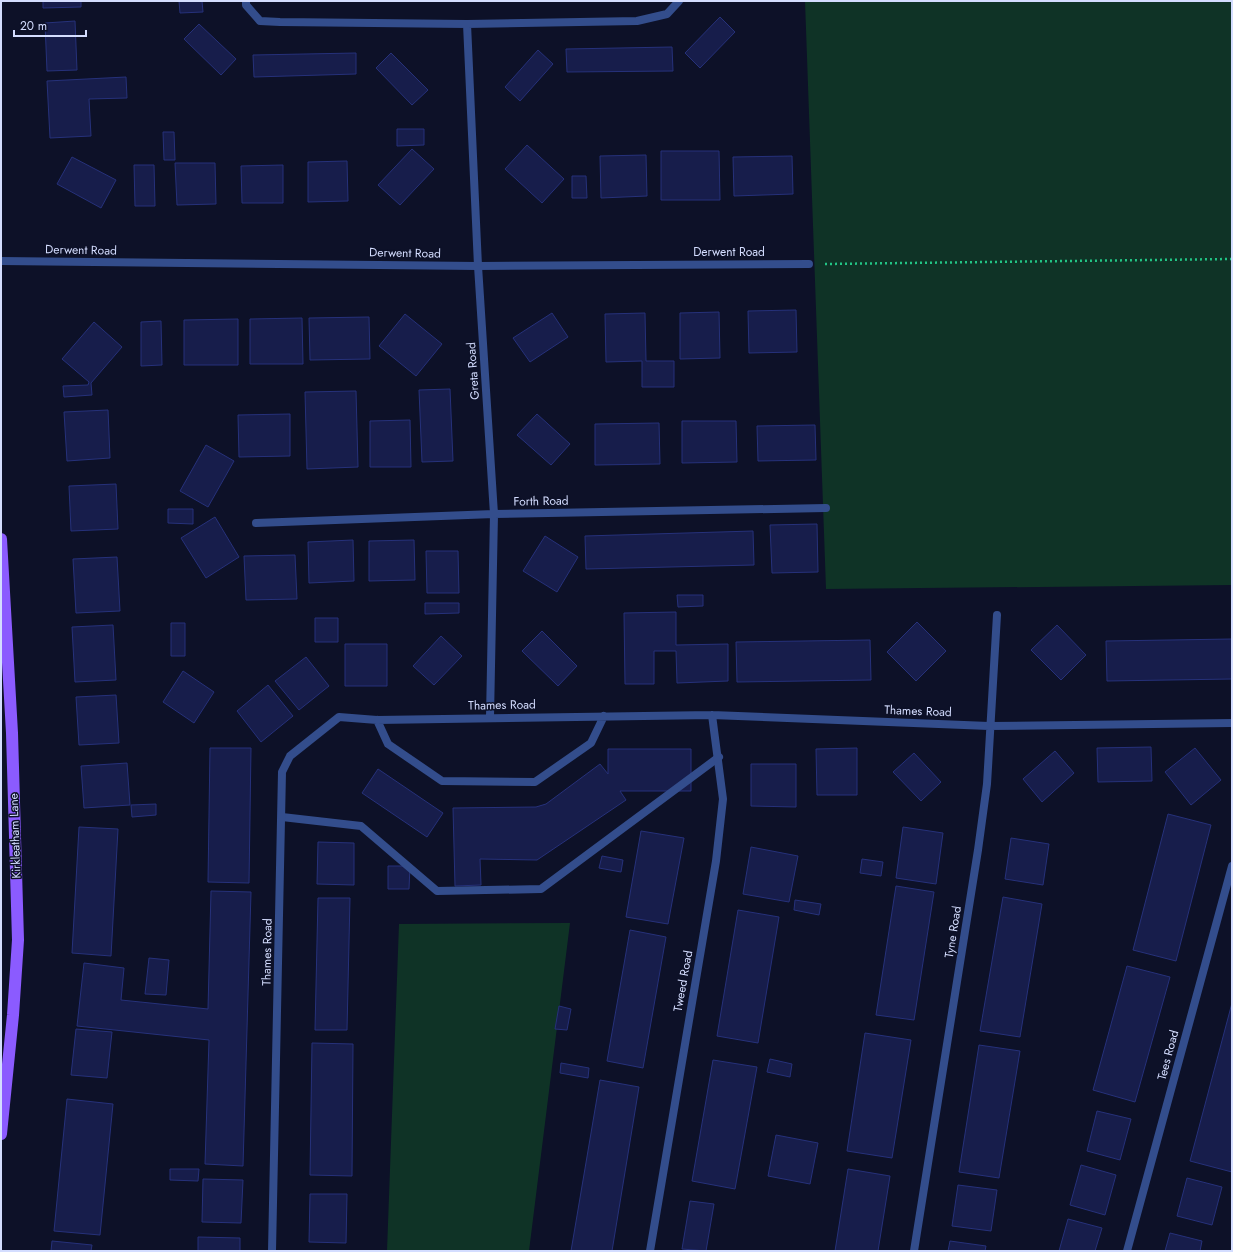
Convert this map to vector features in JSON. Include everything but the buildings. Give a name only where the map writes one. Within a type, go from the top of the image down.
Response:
[{"type":"main road","name":"Kirkleatham Lane","points":[[1,546],[12,748],[18,940],[13,1015],[1,1134]]},
{"type":"street","points":[[246,1],[246,5],[260,21],[467,24],[637,21],[667,14],[679,1]]},
{"type":"street","name":"Greta Road","points":[[467,24],[478,266],[494,514],[490,717]]},
{"type":"street","name":"Derwent Road","points":[[1,261],[478,266],[809,264]]},
{"type":"street","name":"Forth Road","points":[[256,523],[494,514],[826,508]]},
{"type":"street","name":"Tyne Road","points":[[914,1251],[978,850],[987,784],[997,615]]},
{"type":"street","name":"Thames Road","points":[[272,1251],[282,772],[290,756],[339,717],[377,720],[712,714],[990,726],[1232,723]]},
{"type":"street","name":"Tweed Road","points":[[650,1251],[716,861],[723,799],[719,757],[712,714]]},
{"type":"street","points":[[377,720],[388,744],[442,782],[535,782],[591,743],[604,716]]},
{"type":"street","points":[[282,817],[361,826],[437,891],[541,889],[719,757]]},
{"type":"street","name":"Tees Road","points":[[1127,1251],[1232,866]]},
{"type":"path","points":[[809,264],[1232,259]]},
{"type":"green space","points":[[805,1],[1232,1],[1232,585],[826,589]]},
{"type":"green space","points":[[570,923],[529,1251],[387,1251],[399,924]]}]
